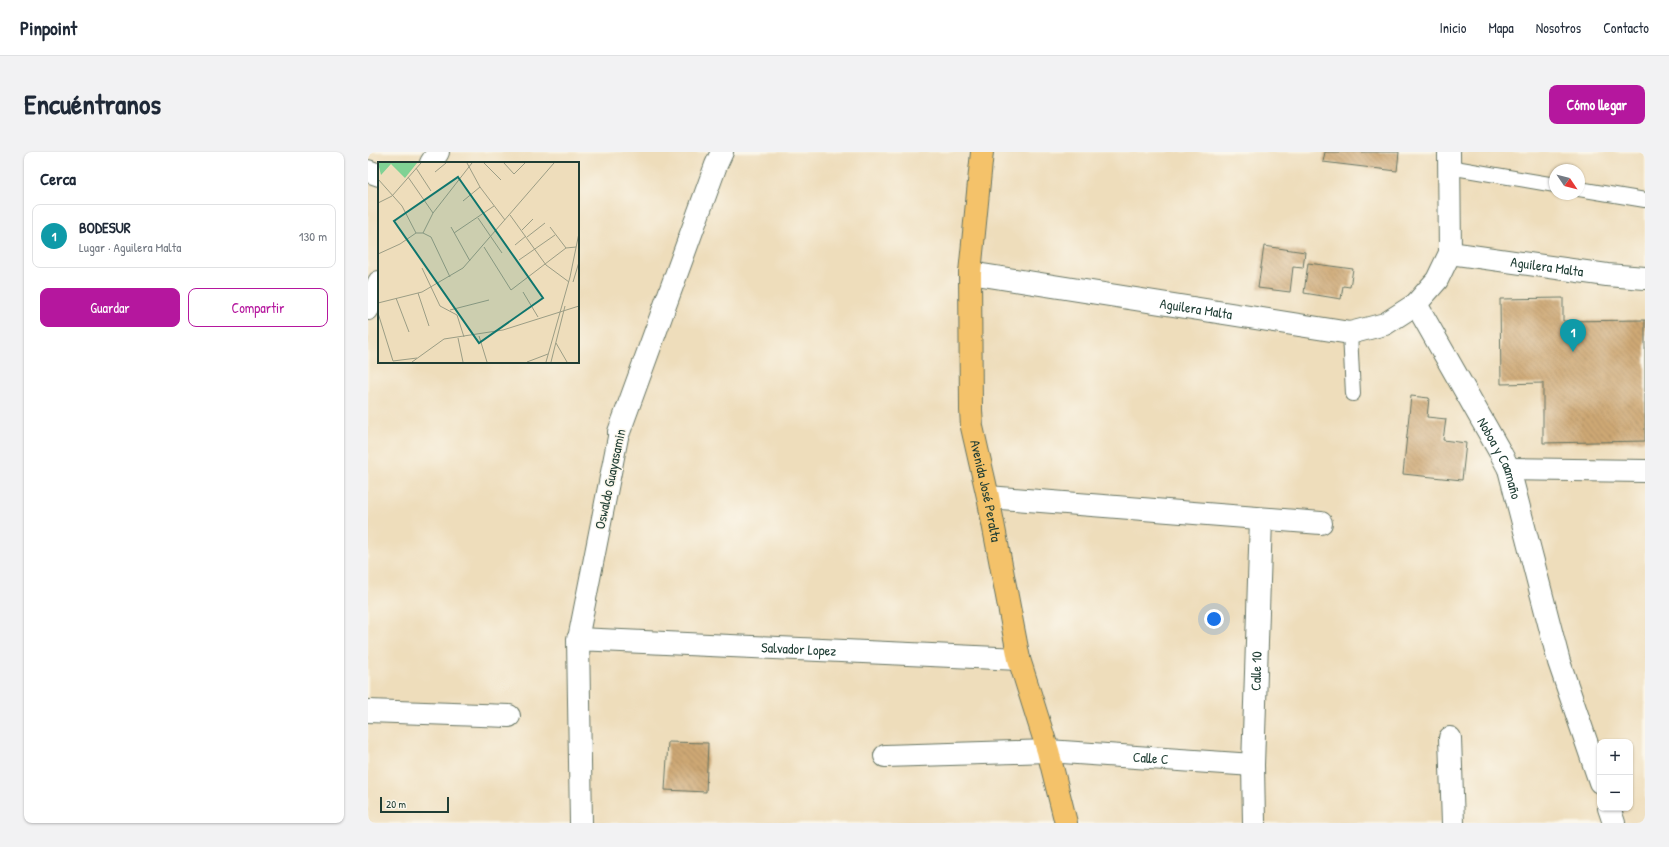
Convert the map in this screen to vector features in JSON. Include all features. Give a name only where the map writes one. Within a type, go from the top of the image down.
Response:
[{"type":"highway","name":"Avenida José Peralta","points":[[982,152],[970,273],[971,421],[988,497],[1020,659],[1048,751],[1066,823]]},
{"type":"street","points":[[433,162],[438,152]]},
{"type":"street","name":"Oswaldo Guayasamin","points":[[581,823],[578,639],[619,432],[722,152]]},
{"type":"street","points":[[1416,304],[1437,280],[1450,252],[1449,159]]},
{"type":"street","points":[[368,171],[378,175]]},
{"type":"street","name":"Aguilera Malta","points":[[1450,252],[1607,275],[1645,278]]},
{"type":"street","name":"Aguilera Malta","points":[[970,273],[1350,332],[1385,324],[1416,304]]},
{"type":"street","points":[[368,310],[378,285]]},
{"type":"street","name":"Noboa y Caamaño","points":[[1416,304],[1509,469],[1559,662],[1598,775]]},
{"type":"street","points":[[1509,469],[1645,471]]},
{"type":"street","points":[[988,497],[1321,523]]},
{"type":"street","name":"Calle 10","points":[[1254,823],[1253,765],[1261,519]]},
{"type":"street","name":"Salvador Lopez","points":[[578,639],[1020,659]]},
{"type":"street","points":[[368,711],[509,716]]},
{"type":"street","points":[[1450,738],[1454,823]]},
{"type":"street","name":"Calle C","points":[[885,756],[1048,751],[1253,765]]},
{"type":"street","points":[[1610,811],[1614,823]]},
{"type":"lane","points":[[1449,159],[1549,184]]},
{"type":"lane","points":[[1585,190],[1645,200]]},
{"type":"lane","points":[[1350,332],[1353,394]]},
{"type":"building","points":[[1325,152],[1399,152],[1397,171],[1323,162]]},
{"type":"building","points":[[1264,246],[1305,252],[1303,268],[1293,267],[1290,292],[1258,288]]},
{"type":"building","points":[[1308,263],[1353,269],[1350,287],[1343,286],[1341,299],[1304,293]]},
{"type":"building","points":[[1563,298],[1563,321],[1645,320],[1645,441],[1543,443],[1543,383],[1501,384],[1500,299]]},
{"type":"building","points":[[1411,396],[1429,398],[1427,417],[1446,419],[1443,440],[1466,443],[1462,480],[1403,474]]},
{"type":"building","points":[[668,742],[708,743],[706,792],[665,790]]},
{"type":"place","name":"BODESUR","points":[[1573,352]]}]
